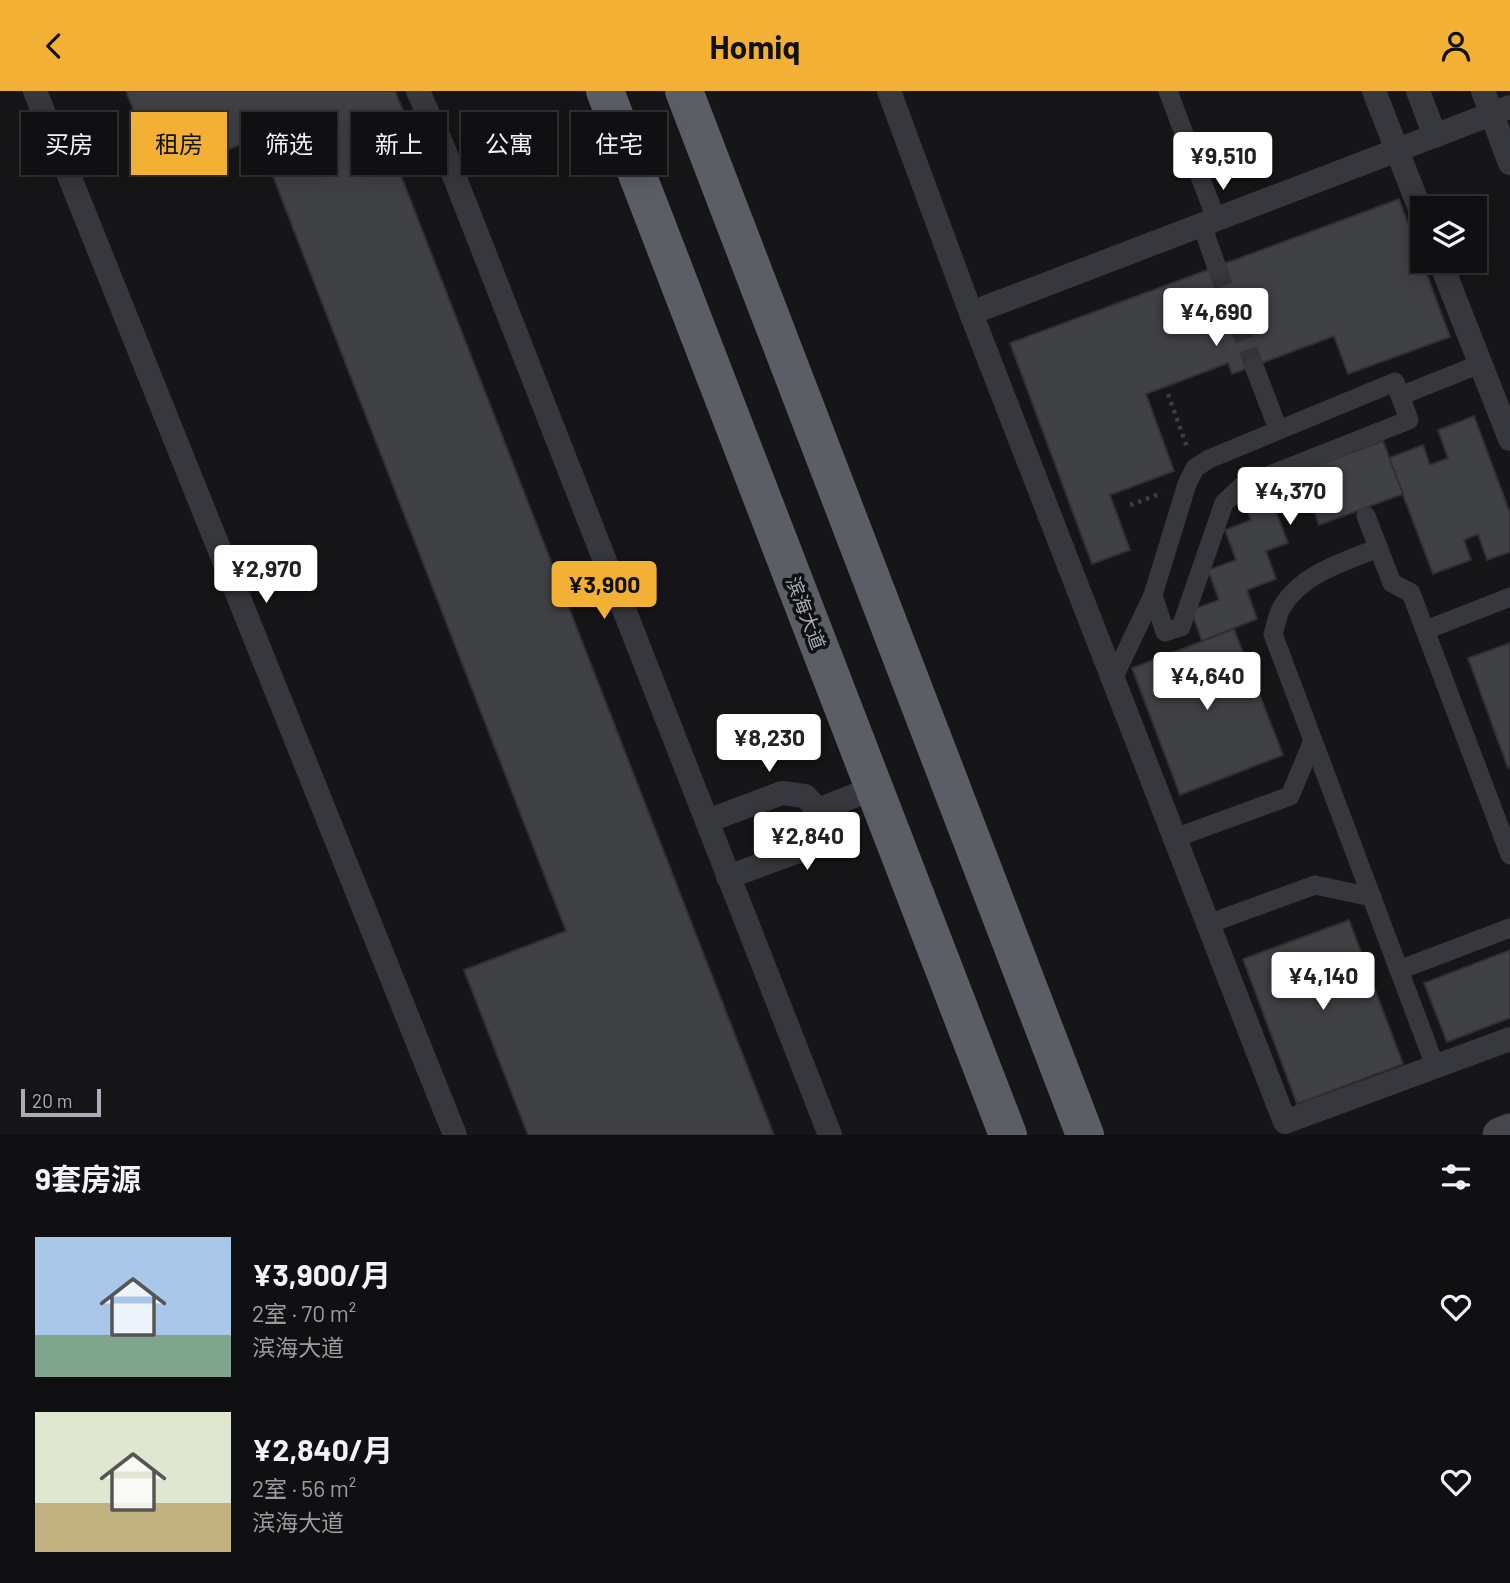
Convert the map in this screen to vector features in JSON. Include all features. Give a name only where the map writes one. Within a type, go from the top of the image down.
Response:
[{"type":"highway","name":"滨海大道","points":[[605,91],[1008,1135]]},
{"type":"highway","points":[[684,91],[1085,1135]]},
{"type":"main road","points":[[1500,1135],[1510,1131]]},
{"type":"street","points":[[35,91],[455,1135]]},
{"type":"street","points":[[418,91],[442,145],[830,1135]]},
{"type":"street","points":[[889,91],[971,313],[1285,1122],[1510,1039]]},
{"type":"street","points":[[1168,91],[1209,222],[1217,268]]},
{"type":"street","points":[[1374,91],[1415,196]]},
{"type":"street","points":[[1418,91],[1435,136]]},
{"type":"street","points":[[1483,91],[1501,111],[1510,163]]},
{"type":"street","points":[[971,313],[1501,111]]},
{"type":"street","points":[[1445,273],[1510,439]]},
{"type":"street","points":[[1400,395],[1480,364]]},
{"type":"street","points":[[1254,366],[1278,429]]},
{"type":"street","points":[[1113,679],[1153,595],[1187,484],[1195,468],[1209,459],[1278,429],[1395,382],[1409,420],[1242,486],[1224,503],[1181,627],[1166,632],[1153,595]]},
{"type":"street","points":[[1366,516],[1392,583],[1411,593],[1510,855]]},
{"type":"street","points":[[1378,548],[1325,569],[1300,586],[1281,608],[1273,634],[1435,1066]]},
{"type":"street","points":[[1426,631],[1510,597]]},
{"type":"street","points":[[1175,838],[1290,796],[1312,743]]},
{"type":"street","points":[[818,810],[874,788]]},
{"type":"street","points":[[707,821],[782,793],[804,796],[818,810],[818,832],[804,849],[728,877]]},
{"type":"street","points":[[1208,924],[1315,885],[1372,897]]},
{"type":"street","points":[[1399,970],[1510,927]]},
{"type":"path","points":[[1168,394],[1195,468]]},
{"type":"building","points":[[126,91],[395,91],[403,110],[351,112],[351,175],[401,175],[774,1135],[528,1135],[464,970],[566,931],[272,175],[337,175],[337,112],[241,112],[241,145],[227,150],[227,112],[134,112]]},
{"type":"building","points":[[1399,199],[1410,229],[1410,273],[1426,273],[1450,337],[1348,374],[1334,336],[1232,374],[1228,363],[1146,394],[1174,471],[1110,495],[1130,550],[1092,564],[1010,343]]},
{"type":"building","points":[[1474,416],[1510,513],[1510,552],[1487,560],[1478,534],[1464,540],[1471,560],[1433,574],[1389,458],[1423,445],[1430,465],[1448,458],[1438,430]]},
{"type":"building","points":[[1383,441],[1403,494],[1319,525],[1310,499],[1276,511],[1288,543],[1266,551],[1276,579],[1247,590],[1257,619],[1202,641],[1191,610],[1219,600],[1208,570],[1236,560],[1225,530],[1251,520],[1241,493]]},
{"type":"building","points":[[1234,629],[1283,755],[1180,795],[1132,668]]},
{"type":"building","points":[[1510,643],[1510,767],[1508,768],[1468,658]]},
{"type":"building","points":[[1349,920],[1403,1064],[1297,1104],[1243,959]]},
{"type":"building","points":[[1510,950],[1510,1018],[1447,1042],[1424,983]]},
{"type":"tunnel","points":[[1217,268],[1254,366]]}]
